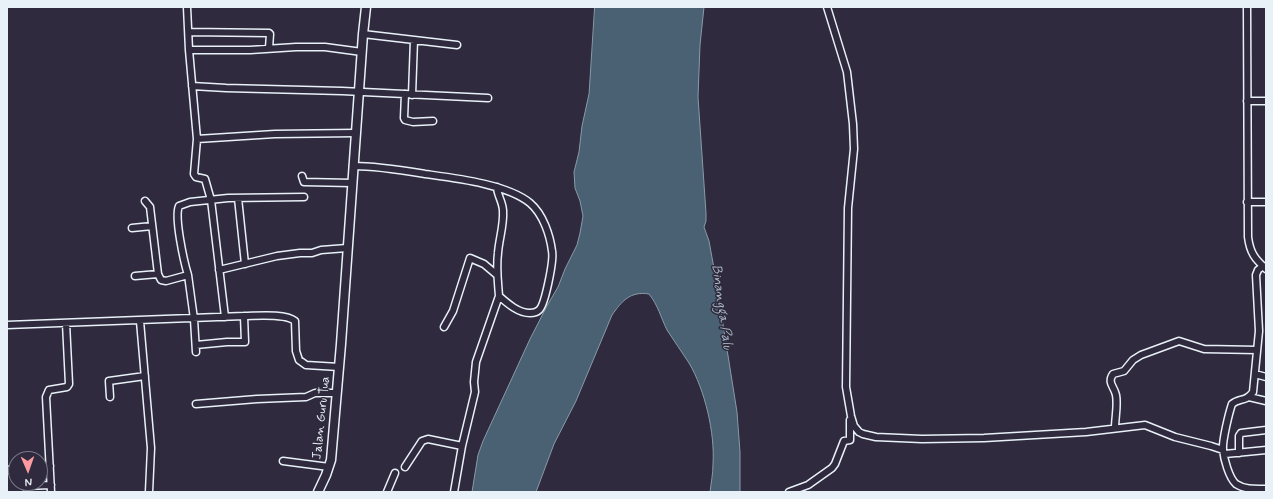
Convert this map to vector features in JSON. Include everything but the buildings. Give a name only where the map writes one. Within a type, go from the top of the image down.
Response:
[{"type":"main road","name":"Jalan Guru Tua","points":[[318,492],[331,460],[366,7]]},
{"type":"street","points":[[187,7],[189,50],[197,139],[194,174],[196,177],[205,178],[211,200],[225,317]]},
{"type":"street","points":[[827,7],[846,72],[853,124],[854,149],[848,208],[846,387],[851,416],[854,426],[859,432],[876,436],[922,439],[984,438],[1086,432],[1145,425],[1175,437],[1211,446],[1224,452],[1239,453],[1266,450]]},
{"type":"street","points":[[1247,7],[1247,214],[1249,248],[1264,268],[1258,270],[1256,275],[1259,323],[1252,392],[1248,397],[1232,404],[1224,452],[1232,481],[1237,485],[1246,488],[1266,489]]},
{"type":"street","points":[[189,32],[269,33],[269,48]]},
{"type":"street","points":[[363,34],[457,45]]},
{"type":"street","points":[[414,40],[406,120],[413,122],[433,121]]},
{"type":"street","points":[[189,50],[250,50],[269,48],[325,47],[362,52]]},
{"type":"street","points":[[192,86],[488,98]]},
{"type":"street","points":[[1247,101],[1266,101]]},
{"type":"street","points":[[197,139],[275,134],[356,133]]},
{"type":"street","points":[[353,166],[390,168],[460,178],[497,187],[522,198],[535,208],[550,236],[553,254],[548,283],[539,310],[526,313],[514,308],[498,296]]},
{"type":"street","points":[[302,176],[304,182],[352,183]]},
{"type":"street","points":[[454,492],[462,446],[475,392],[474,382],[476,362],[498,296],[498,254],[503,210],[501,200],[497,192],[497,187]]},
{"type":"street","points":[[196,352],[194,319],[181,239],[179,206],[190,202],[238,198],[304,197]]},
{"type":"street","points":[[238,198],[245,264]]},
{"type":"street","points":[[145,201],[150,207],[153,250],[158,274],[161,280],[164,281],[188,275]]},
{"type":"street","points":[[1248,202],[1266,202]]},
{"type":"street","points":[[132,228],[152,226]]},
{"type":"street","points":[[219,270],[277,256],[347,248]]},
{"type":"street","points":[[444,327],[453,311],[470,258],[480,262],[497,274]]},
{"type":"street","points":[[135,276],[158,274]]},
{"type":"street","points":[[7,325],[244,316],[292,318],[295,321],[296,351],[299,360],[306,365],[339,367]]},
{"type":"street","points":[[196,345],[244,342],[244,316]]},
{"type":"street","points":[[140,321],[152,448],[149,492]]},
{"type":"street","points":[[51,489],[46,397],[49,390],[64,388],[69,384],[66,323]]},
{"type":"street","points":[[1115,428],[1116,397],[1110,385],[1111,377],[1113,374],[1124,371],[1133,360],[1142,355],[1179,342],[1204,349],[1257,350]]},
{"type":"street","points":[[1255,374],[1266,377]]},
{"type":"street","points":[[110,397],[109,381],[145,376]]},
{"type":"street","points":[[196,404],[306,397],[315,393],[336,393]]},
{"type":"street","points":[[1248,397],[1266,401]]},
{"type":"street","points":[[789,492],[808,485],[832,468],[837,460],[844,441],[850,440],[851,416]]},
{"type":"street","points":[[1239,453],[1239,436],[1241,433],[1266,430]]},
{"type":"street","points":[[405,467],[422,441],[428,439],[462,446]]},
{"type":"street","points":[[283,462],[329,467]]},
{"type":"street","points":[[387,492],[396,473]]},
{"type":"water","points":[[595,7],[704,7],[700,45],[698,97],[706,213],[704,227],[709,241],[715,274],[737,412],[740,452],[740,492],[710,492],[713,468],[711,426],[700,386],[689,363],[667,330],[652,298],[649,294],[642,293],[627,298],[619,305],[612,315],[576,401],[554,444],[536,492],[472,492],[478,455],[483,441],[530,339],[558,287],[577,245],[583,216],[580,201],[575,188],[574,172],[589,94]]},
{"type":"water label","name":"Binangga Palu","points":[[721,307]]}]
